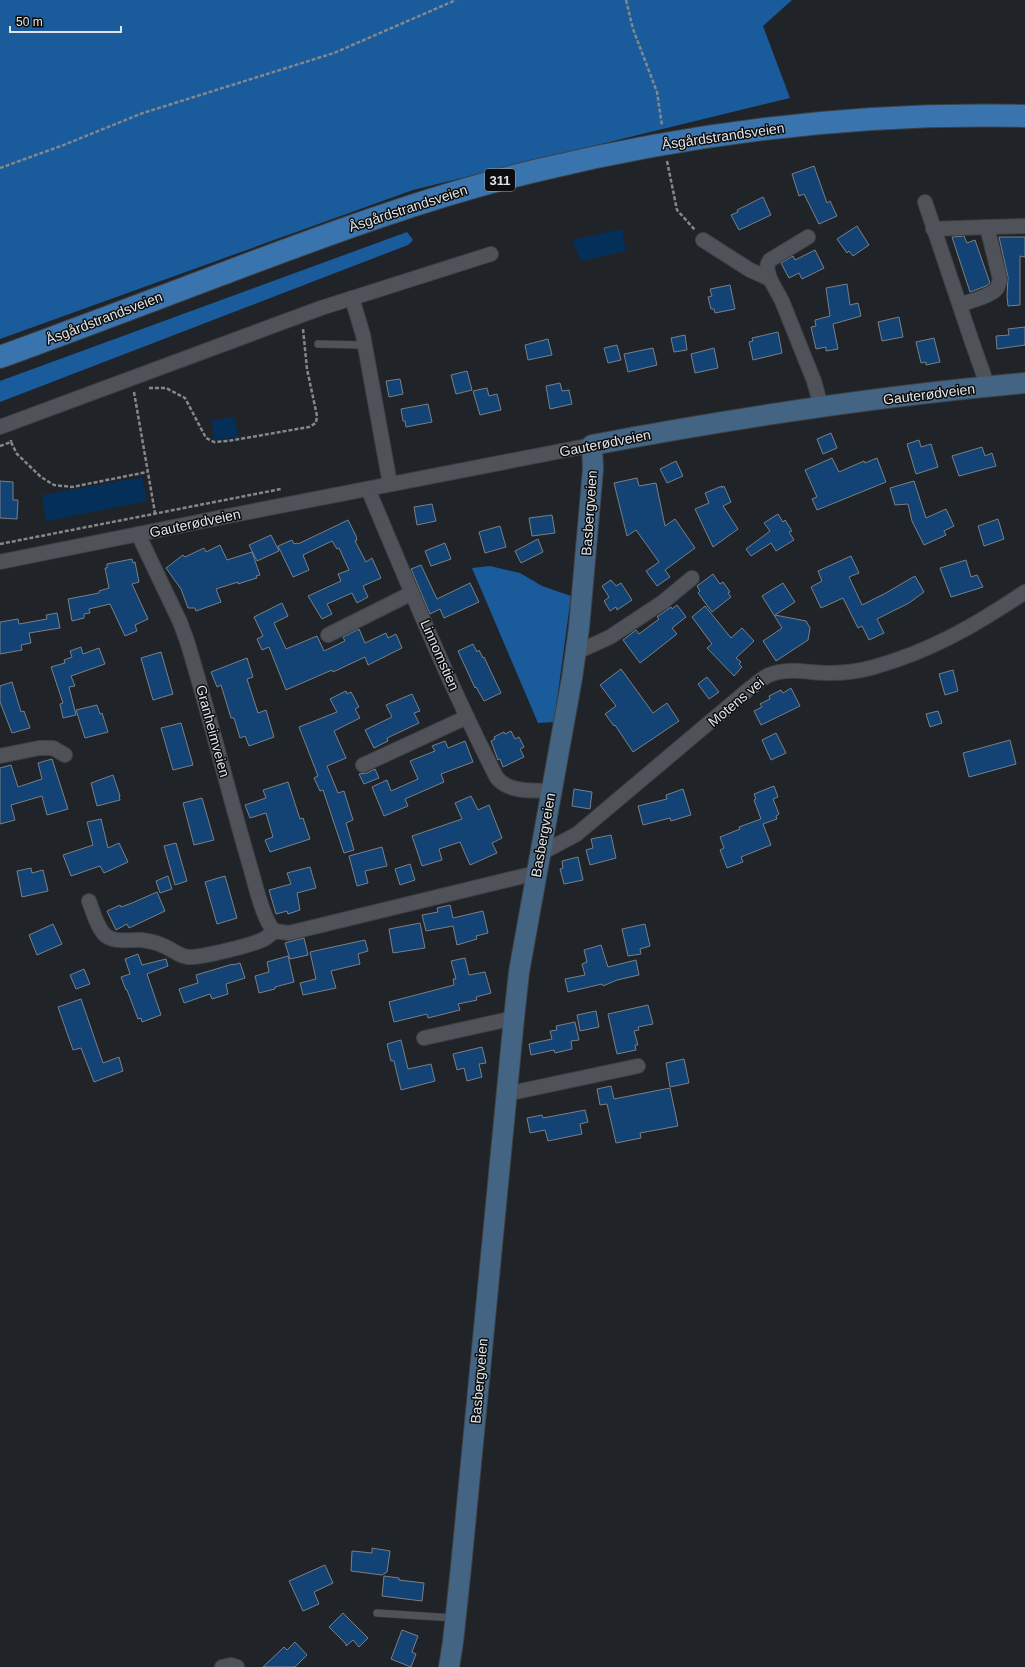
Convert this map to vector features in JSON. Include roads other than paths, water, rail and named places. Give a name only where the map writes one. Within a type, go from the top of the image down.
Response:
[{"type":"main road","name":"Åsgårdstrandsveien","points":[[0,357],[308,241],[384,215],[538,170],[665,144],[723,135],[854,121],[938,117],[1025,116]]},
{"type":"main road","name":"Gauterødveien","points":[[592,445],[682,428],[821,406],[1025,384]]},
{"type":"main road","name":"Basbergveien","points":[[449,1667],[456,1618],[519,972],[575,653],[593,469],[592,445]]},
{"type":"street","name":"Gauterødveien","points":[[925,202],[988,387]]},
{"type":"street","points":[[933,229],[1025,226]]},
{"type":"street","points":[[960,305],[990,294],[997,288],[999,283],[1000,278],[987,228]]},
{"type":"street","points":[[808,237],[770,260],[766,265],[766,268],[782,301],[814,381],[821,406]]},
{"type":"street","points":[[703,240],[750,270],[770,279]]},
{"type":"street","points":[[0,427],[132,383],[302,315],[491,254]]},
{"type":"street","points":[[352,298],[357,312],[364,345],[390,484]]},
{"type":"street","name":"Gauterødveien","points":[[0,562],[592,445]]},
{"type":"street","name":"Linnomstien","points":[[368,489],[467,717],[497,778],[502,783],[516,789],[551,791]]},
{"type":"street","name":"Granheimveien","points":[[138,534],[180,622],[187,641],[251,868],[270,927],[274,932]]},
{"type":"street","points":[[575,653],[610,637],[663,602],[692,578]]},
{"type":"street","name":"Motens vei","points":[[540,851],[547,850],[577,834],[691,740],[749,689],[768,675],[781,671],[830,673],[874,668],[948,639],[978,623],[1025,592]]},
{"type":"street","points":[[328,635],[412,593]]},
{"type":"street","points":[[363,765],[467,717]]},
{"type":"street","points":[[0,756],[38,748],[53,748],[65,755]]},
{"type":"street","points":[[89,901],[95,920],[104,934],[112,939],[124,941],[141,940],[155,943],[188,957],[205,955],[250,944],[265,939],[274,932],[288,934],[536,873]]},
{"type":"street","points":[[424,1038],[514,1018]]},
{"type":"street","points":[[506,1094],[638,1066]]},
{"type":"street","points":[[222,1667],[231,1665],[237,1667]]},
{"type":"lane","points":[[318,344],[364,345]]},
{"type":"lane","points":[[377,1613],[456,1618]]}]
